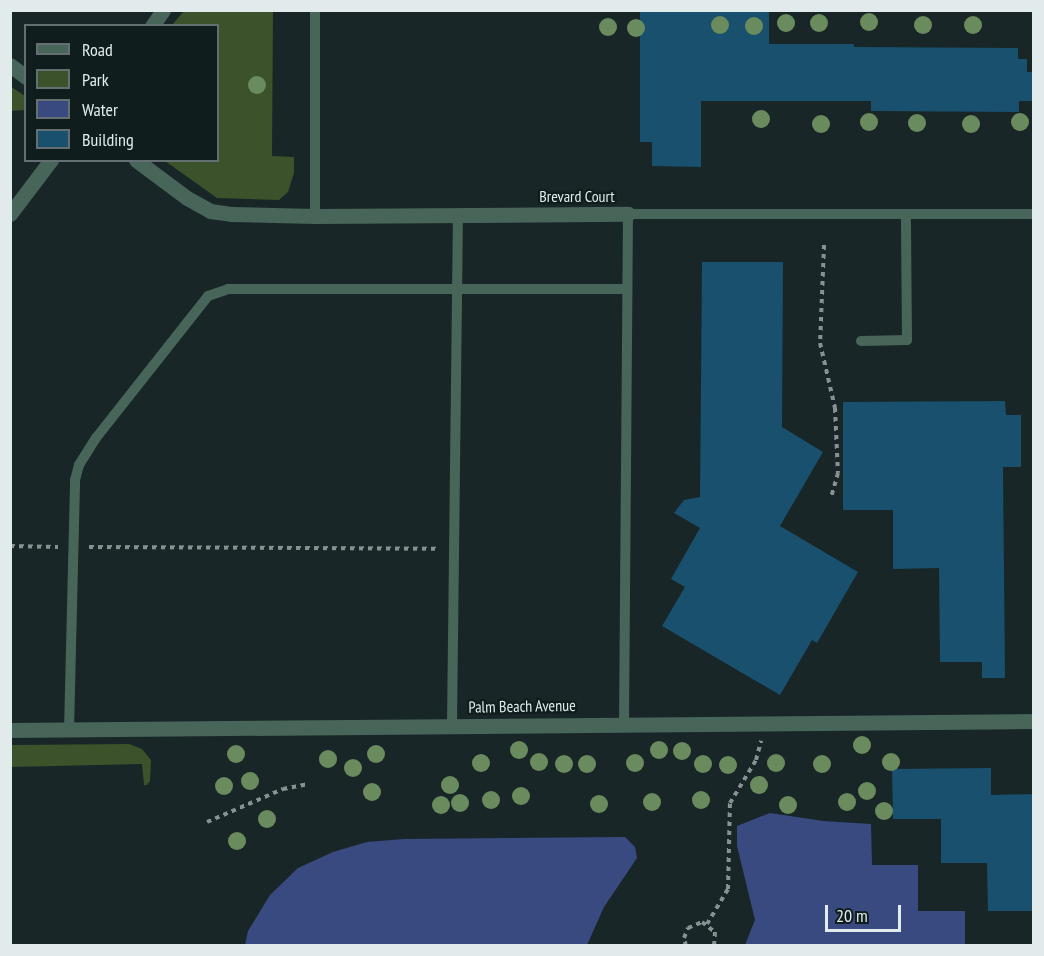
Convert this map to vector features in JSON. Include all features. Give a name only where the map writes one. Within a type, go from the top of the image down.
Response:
[{"type":"street","points":[[153,24],[163,10]]},
{"type":"street","points":[[10,65],[24,76]]},
{"type":"street","points":[[10,214],[49,162]]},
{"type":"street","name":"Brevard Court","points":[[139,162],[187,198],[210,211],[315,216],[628,214]]},
{"type":"street","name":"Palm Beach Avenue","points":[[10,730],[1034,721]]},
{"type":"lane","points":[[315,10],[315,216]]},
{"type":"lane","points":[[452,725],[458,214]]},
{"type":"lane","points":[[624,723],[628,214]]},
{"type":"lane","name":"Brevard Court","points":[[628,214],[906,216],[1034,214]]},
{"type":"lane","points":[[861,341],[907,340],[906,216]]},
{"type":"lane","points":[[69,730],[75,480],[84,454],[208,296],[228,289],[627,289]]},
{"type":"path","points":[[824,245],[820,343],[835,408],[838,473],[831,498]]},
{"type":"path","points":[[10,546],[455,549]]},
{"type":"path","points":[[707,924],[728,889],[730,803],[756,760],[762,739]]},
{"type":"path","points":[[207,822],[283,789],[309,784]]},
{"type":"path","points":[[686,945],[684,938],[688,928],[697,923],[707,924],[715,932],[714,945]]},
{"type":"green space","points":[[184,11],[273,11],[272,156],[294,157],[294,173],[288,192],[279,200],[217,198],[166,162],[219,162],[219,24],[173,24]]},
{"type":"green space","points":[[10,86],[24,95],[24,110],[11,111]]},
{"type":"green space","points":[[129,744],[142,749],[151,760],[150,781],[147,785],[144,785],[142,764],[11,767],[11,745]]},
{"type":"water","points":[[770,813],[823,821],[871,824],[872,865],[918,865],[918,911],[965,911],[965,945],[745,945],[755,920],[737,846],[737,826]]},
{"type":"water","points":[[625,837],[635,847],[637,858],[604,907],[587,945],[245,945],[248,931],[270,895],[298,868],[333,852],[367,842],[404,839]]},
{"type":"building","points":[[640,10],[769,10],[769,44],[1018,48],[1018,59],[1027,59],[1027,72],[1034,72],[1034,101],[1019,101],[1019,112],[871,111],[871,101],[701,101],[701,167],[652,166],[652,142],[640,142]]},
{"type":"building","points":[[702,262],[783,262],[782,427],[823,452],[780,526],[858,572],[817,643],[812,640],[780,695],[662,626],[685,587],[671,579],[700,528],[674,513],[684,500],[700,497]]},
{"type":"building","points":[[1005,401],[1006,415],[1021,415],[1021,467],[1003,467],[1005,678],[982,678],[982,662],[940,662],[939,568],[893,569],[893,510],[843,510],[843,402]]},
{"type":"building","points":[[991,768],[991,795],[1034,794],[1034,911],[988,911],[987,863],[941,863],[941,819],[893,819],[892,769]]}]
